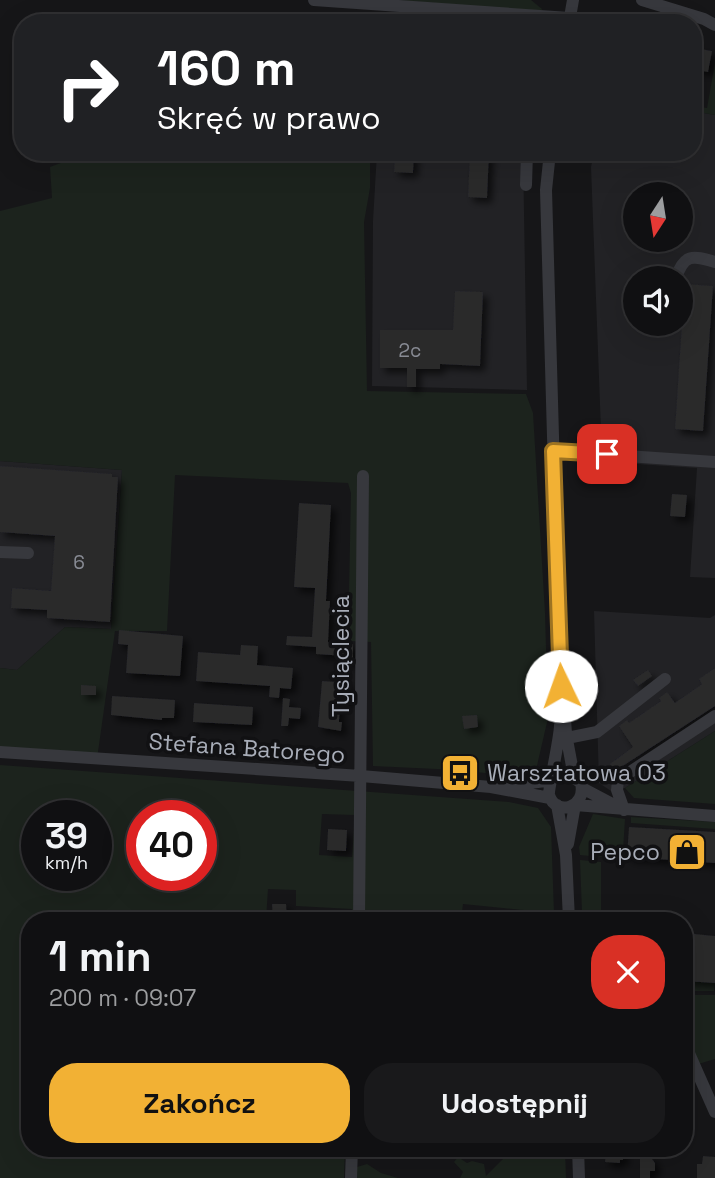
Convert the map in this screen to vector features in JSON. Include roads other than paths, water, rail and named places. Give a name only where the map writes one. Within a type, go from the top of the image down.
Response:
[{"type":"street","points":[[314,0],[357,1],[502,14]]},
{"type":"street","points":[[642,0],[688,14]]},
{"type":"street","points":[[526,185],[527,161]]},
{"type":"street","points":[[549,161],[546,190],[561,686],[560,732],[549,789],[566,855],[569,912]]},
{"type":"street","points":[[680,266],[686,259],[693,257],[715,262]]},
{"type":"street","points":[[553,451],[715,462]]},
{"type":"street","name":"Tysiąclecia","points":[[359,912],[363,476]]},
{"type":"street","points":[[0,552],[28,553]]},
{"type":"street","points":[[567,738],[597,732],[665,679]]},
{"type":"street","points":[[561,686],[574,777],[582,788],[624,810]]},
{"type":"street","points":[[624,810],[617,790],[618,780],[715,716]]},
{"type":"street","name":"Stefana Batorego","points":[[0,752],[491,787],[553,802]]},
{"type":"street","points":[[552,780],[565,774],[574,777]]},
{"type":"street","name":"Stefana Batorego","points":[[491,787],[552,780]]},
{"type":"street","points":[[566,855],[575,805],[581,797],[582,788]]},
{"type":"street","points":[[553,802],[566,808],[575,805],[715,816]]},
{"type":"street","points":[[693,1062],[715,1112]]},
{"type":"street","points":[[351,1178],[352,1157]]},
{"type":"street","points":[[578,1157],[579,1178]]},
{"type":"place","name":"Warsztatowa 03","points":[[460,773]]},
{"type":"place","name":"Pepco","points":[[687,852]]}]
